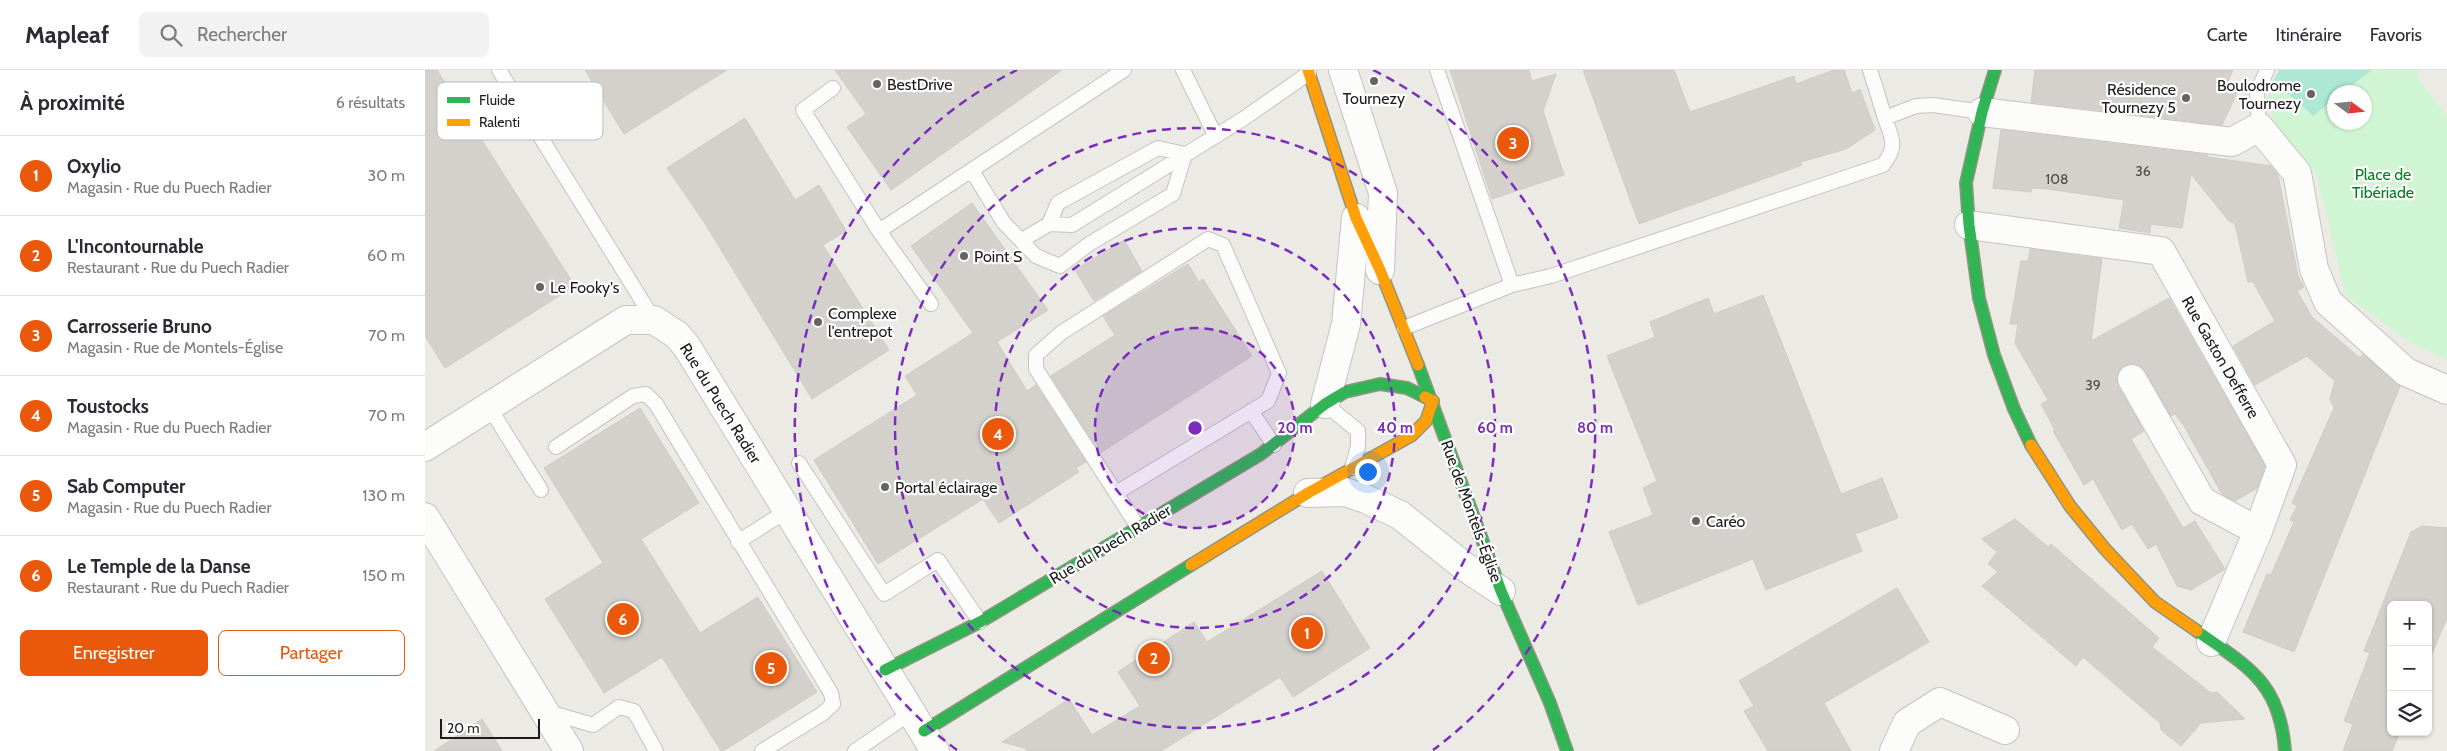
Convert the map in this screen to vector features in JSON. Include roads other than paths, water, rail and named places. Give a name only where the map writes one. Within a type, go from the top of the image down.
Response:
[{"type":"street","name":"Rue de Montels-Église","points":[[1343,70],[1383,193],[1380,270]]},
{"type":"street","points":[[1995,70],[1982,112],[1966,183],[1969,225],[1979,298],[1994,355],[2014,410],[2037,457],[2071,506],[2105,549],[2155,602],[2251,668],[2263,680],[2278,706],[2285,734],[2285,751]]},
{"type":"street","name":"Rue de Montels-Église","points":[[1308,71],[1357,218],[1433,401],[1501,591],[1550,703],[1567,751]]},
{"type":"street","points":[[1982,112],[2232,142],[2259,127],[2297,173],[2314,269],[2328,302],[2406,372],[2447,390]]},
{"type":"street","points":[[1325,404],[1346,324],[1357,218]]},
{"type":"street","name":"Rue Gaston Defferre","points":[[1969,225],[2161,251],[2282,465],[2258,530],[2211,642]]},
{"type":"street","points":[[425,446],[626,320],[654,320]]},
{"type":"street","name":"Rue du Puech Radier","points":[[654,320],[677,334],[687,347],[924,731]]},
{"type":"street","points":[[2132,379],[2202,501],[2258,530]]},
{"type":"street","name":"Rue du Puech Radier","points":[[885,670],[980,622],[1138,528],[1274,445],[1325,404],[1345,392],[1380,384],[1407,388],[1433,401]]},
{"type":"street","points":[[924,731],[1308,493],[1411,436],[1426,421],[1433,401]]},
{"type":"street","points":[[1308,493],[1345,492],[1366,499],[1400,515],[1465,567],[1501,591]]},
{"type":"street","points":[[425,517],[569,751]]},
{"type":"street","points":[[1894,751],[1907,723],[1941,702],[2005,730]]},
{"type":"lane","points":[[499,70],[506,82]]},
{"type":"lane","points":[[879,231],[1124,70]]},
{"type":"lane","points":[[1183,70],[1215,135]]},
{"type":"lane","points":[[1437,70],[1512,285]]},
{"type":"lane","points":[[1403,328],[1512,285],[1551,276],[1883,165],[1894,144],[1870,70]]},
{"type":"lane","points":[[2259,127],[2257,92],[2267,70]]},
{"type":"lane","points":[[1022,240],[1049,224],[1072,225],[1243,119],[1308,71]]},
{"type":"lane","points":[[833,88],[803,110],[879,231],[931,304]]},
{"type":"lane","points":[[1885,118],[1916,106],[1933,105],[1982,112]]},
{"type":"lane","points":[[542,140],[654,320]]},
{"type":"lane","points":[[1049,224],[1058,203],[1158,148],[1185,154]]},
{"type":"lane","points":[[972,171],[1005,222],[1036,256],[1059,266],[1089,244],[1173,194],[1185,154]]},
{"type":"lane","points":[[1115,493],[1268,401],[1279,372],[1223,245],[1208,240],[1061,333],[1036,356],[1036,369],[1115,493],[1138,528]]},
{"type":"lane","points":[[556,447],[633,396],[646,394],[656,404],[831,693],[833,704],[822,714],[762,751]]},
{"type":"lane","points":[[1325,404],[1358,431],[1358,446],[1351,468]]},
{"type":"lane","points":[[489,407],[541,490]]},
{"type":"lane","points":[[1251,411],[1274,445]]},
{"type":"lane","points":[[799,462],[884,594],[938,560],[980,622]]},
{"type":"lane","points":[[738,542],[788,510]]},
{"type":"lane","points":[[550,720],[559,715],[593,726],[619,707],[635,711],[656,751]]},
{"type":"lane","points":[[862,749],[924,731]]},
{"type":"place","name":"Tournezy","points":[[1374,81]]},
{"type":"place","name":"BestDrive","points":[[877,84]]},
{"type":"place","name":"Boulodrome Tournezy","points":[[2311,94]]},
{"type":"place","name":"Résidence Tournezy 5","points":[[2186,98]]},
{"type":"place","name":"Carrosserie Bruno","points":[[1513,143]]},
{"type":"place","name":"Point S","points":[[964,256]]},
{"type":"place","name":"Le Fooky's","points":[[540,287]]},
{"type":"place","name":"Complexe l'entrepot","points":[[818,322]]},
{"type":"place","name":"Toustocks","points":[[998,434]]},
{"type":"place","name":"Portal éclairage","points":[[885,487]]},
{"type":"place","name":"Caréo","points":[[1696,521]]},
{"type":"place","name":"Le Temple de la Danse","points":[[623,619]]},
{"type":"place","name":"Oxylio","points":[[1307,633]]},
{"type":"place","name":"L'Incontournable","points":[[1154,658]]},
{"type":"place","name":"Sab Computer","points":[[771,668]]},
{"type":"park label","name":"Place de Tibériade","points":[[2383,183]]}]
